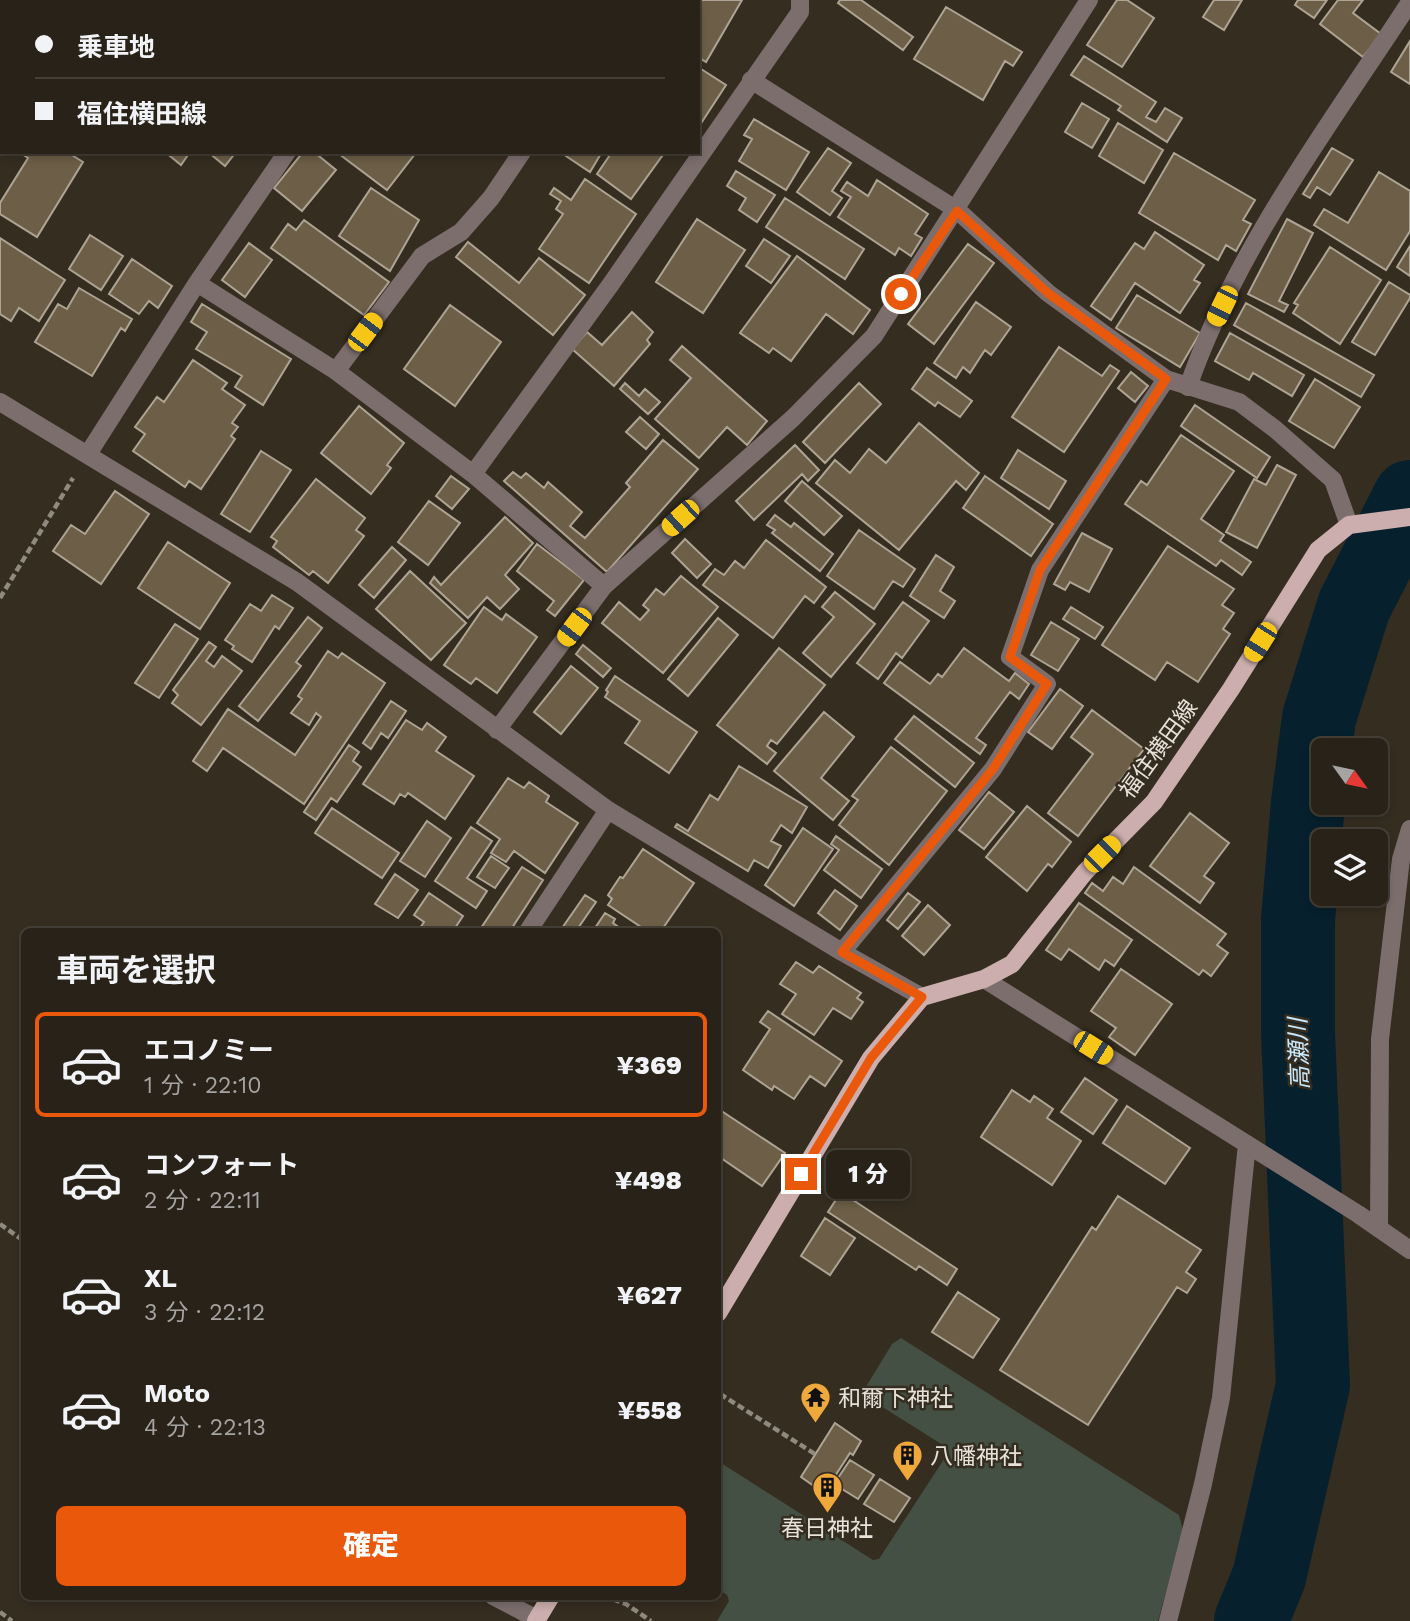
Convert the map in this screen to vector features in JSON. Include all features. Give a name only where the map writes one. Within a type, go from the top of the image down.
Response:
[{"type":"main road","points":[[1349,525],[1410,517]]},
{"type":"main road","name":"福住横田線","points":[[922,997],[984,979],[1012,964],[1085,872],[1154,802],[1231,688],[1318,550],[1349,525]]},
{"type":"main road","points":[[721,1308],[871,1058],[922,997]]},
{"type":"main road","points":[[537,1620],[549,1600]]},
{"type":"street","points":[[473,474],[611,284],[800,12],[800,0]]},
{"type":"street","points":[[497,730],[604,586],[793,418],[874,336],[957,211],[1089,0]]},
{"type":"street","points":[[1188,387],[1202,348],[1252,244],[1410,2]]},
{"type":"street","points":[[751,80],[957,211],[1048,293],[1166,379],[1239,402],[1275,429],[1333,480],[1349,525]]},
{"type":"street","points":[[88,454],[197,283],[287,154]]},
{"type":"street","points":[[336,370],[422,256],[461,232],[491,198],[521,154]]},
{"type":"street","points":[[197,283],[336,370],[473,474],[604,586]]},
{"type":"street","points":[[842,952],[993,769],[1047,684],[1010,657],[1040,570],[1166,379]]},
{"type":"street","points":[[0,402],[297,582],[608,810],[842,952],[922,997]]},
{"type":"street","points":[[530,928],[608,810]]},
{"type":"street","points":[[1380,1229],[1380,1039],[1401,859],[1410,829]]},
{"type":"street","points":[[984,979],[1358,1214],[1410,1250]]},
{"type":"street","points":[[1168,1621],[1203,1484],[1221,1398],[1247,1144]]},
{"type":"street","points":[[501,1600],[537,1620]]},
{"type":"path","points":[[0,598],[88,454]]},
{"type":"path","points":[[0,1224],[21,1239]]},
{"type":"path","points":[[721,1395],[815,1454]]},
{"type":"path","points":[[614,1600],[626,1604],[651,1621]]},
{"type":"path","points":[[0,1612],[12,1621]]},
{"type":"green space","points":[[901,1338],[1179,1515],[1183,1531],[1158,1621],[717,1621],[729,1601],[727,1595],[721,1591],[721,1463],[873,1560],[879,1559],[948,1453],[946,1447],[865,1396],[864,1390],[892,1344]]},
{"type":"building","points":[[700,0],[742,0],[706,62],[700,58]]},
{"type":"building","points":[[840,0],[861,0],[913,37],[903,50],[838,3]]},
{"type":"building","points":[[1117,0],[1127,0],[1154,18],[1122,67],[1087,45]]},
{"type":"building","points":[[1214,0],[1242,0],[1224,30],[1203,17]]},
{"type":"building","points":[[1298,0],[1327,0],[1314,18],[1295,5]]},
{"type":"building","points":[[1338,0],[1363,0],[1353,13],[1381,34],[1363,57],[1320,24]]},
{"type":"building","points":[[946,7],[1022,52],[1013,66],[1005,61],[983,100],[914,59]]},
{"type":"building","points":[[1410,41],[1410,84],[1391,72]]},
{"type":"building","points":[[1084,56],[1156,102],[1146,117],[1156,122],[1165,108],[1182,118],[1167,142],[1118,110],[1121,106],[1071,75]]},
{"type":"building","points":[[700,68],[726,85],[700,125]]},
{"type":"building","points":[[1082,103],[1109,119],[1092,148],[1065,132]]},
{"type":"building","points":[[754,119],[809,152],[786,190],[739,161],[752,139],[744,135]]},
{"type":"building","points":[[1118,123],[1163,150],[1144,183],[1099,156]]},
{"type":"building","points":[[828,148],[851,163],[832,191],[842,198],[830,215],[797,192]]},
{"type":"building","points":[[1332,148],[1353,160],[1330,195],[1317,187],[1310,198],[1303,194]]},
{"type":"building","points":[[1174,153],[1255,200],[1243,220],[1251,224],[1236,251],[1226,245],[1218,260],[1139,213]]},
{"type":"building","points":[[22,154],[70,154],[83,162],[37,237],[0,214],[0,203],[28,158]]},
{"type":"building","points":[[167,154],[189,154],[181,165]]},
{"type":"building","points":[[210,154],[234,154],[225,166]]},
{"type":"building","points":[[301,154],[316,154],[336,170],[302,211],[274,188]]},
{"type":"building","points":[[339,154],[415,154],[387,190]]},
{"type":"building","points":[[563,154],[601,154],[590,172]]},
{"type":"building","points":[[611,154],[664,154],[631,199],[597,174]]},
{"type":"building","points":[[736,171],[775,195],[757,222],[739,210],[746,198],[727,186]]},
{"type":"building","points":[[1379,172],[1410,191],[1410,231],[1386,270],[1314,225],[1324,209],[1348,223]]},
{"type":"building","points":[[585,179],[636,214],[589,283],[539,249],[563,214],[556,209],[561,201],[550,194],[554,188],[571,200]]},
{"type":"building","points":[[877,180],[928,214],[915,234],[922,238],[911,256],[899,248],[895,255],[838,217],[851,197],[841,191],[847,182],[868,196]]},
{"type":"building","points":[[371,188],[419,220],[390,271],[339,236]]},
{"type":"building","points":[[785,198],[864,249],[845,279],[766,227]]},
{"type":"building","points":[[697,219],[745,250],[703,313],[656,282]]},
{"type":"building","points":[[1287,219],[1313,233],[1279,301],[1288,305],[1284,312],[1248,294]]},
{"type":"building","points":[[304,220],[389,282],[364,315],[271,248],[288,224],[296,230]]},
{"type":"building","points":[[1155,232],[1204,265],[1194,280],[1200,283],[1180,313],[1135,283],[1111,320],[1091,306],[1135,243],[1144,249]]},
{"type":"building","points":[[90,235],[123,256],[101,290],[69,269]]},
{"type":"building","points":[[0,238],[65,280],[39,321],[19,308],[11,321],[0,314]]},
{"type":"building","points":[[764,239],[790,256],[771,283],[746,266]]},
{"type":"building","points":[[468,242],[519,283],[539,258],[585,295],[553,335],[456,257]]},
{"type":"building","points":[[249,243],[272,260],[245,297],[222,280]]},
{"type":"building","points":[[968,244],[994,263],[934,344],[908,324]]},
{"type":"building","points":[[1410,246],[1410,276],[1397,267]]},
{"type":"building","points":[[1330,247],[1381,280],[1340,344],[1293,313],[1298,305],[1294,303]]},
{"type":"building","points":[[797,256],[870,310],[853,334],[826,314],[791,361],[773,348],[769,353],[740,333]]},
{"type":"building","points":[[132,259],[172,286],[158,308],[149,301],[139,314],[109,294]]},
{"type":"building","points":[[1389,282],[1410,295],[1410,298],[1375,355],[1352,342]]},
{"type":"building","points":[[79,288],[132,319],[125,331],[121,328],[92,376],[35,342],[58,304],[67,309]]},
{"type":"building","points":[[1137,295],[1200,333],[1180,367],[1116,328]]},
{"type":"building","points":[[976,302],[1011,327],[991,355],[985,350],[970,373],[963,367],[956,378],[934,363]]},
{"type":"building","points":[[1246,303],[1374,375],[1361,397],[1234,325]]},
{"type":"building","points":[[202,304],[291,359],[263,405],[235,387],[242,376],[196,349],[207,332],[191,322]]},
{"type":"building","points":[[450,305],[501,342],[455,406],[404,369]]},
{"type":"building","points":[[632,312],[653,332],[647,340],[650,344],[614,386],[572,349],[587,332],[602,345]]},
{"type":"building","points":[[1230,333],[1304,375],[1292,396],[1253,373],[1249,380],[1215,361]]},
{"type":"building","points":[[682,346],[767,421],[747,445],[727,427],[699,458],[655,419],[691,378],[670,360]]},
{"type":"building","points":[[1059,347],[1102,376],[1110,365],[1119,371],[1064,452],[1012,417]]},
{"type":"building","points":[[193,360],[227,383],[222,389],[245,405],[232,423],[238,427],[231,436],[235,439],[201,489],[189,481],[185,487],[133,451],[145,434],[135,427],[157,397],[164,402]]},
{"type":"building","points":[[927,368],[972,401],[960,417],[938,402],[935,406],[912,389]]},
{"type":"building","points":[[1131,372],[1148,386],[1135,402],[1118,388]]},
{"type":"building","points":[[1315,379],[1360,407],[1334,448],[1289,421]]},
{"type":"building","points":[[625,383],[639,396],[645,389],[660,402],[648,414],[620,389]]},
{"type":"building","points":[[859,383],[881,404],[825,463],[803,442]]},
{"type":"building","points":[[1195,405],[1270,457],[1257,478],[1181,426]]},
{"type":"building","points":[[359,406],[404,443],[387,465],[391,468],[371,494],[321,453]]},
{"type":"building","points":[[640,417],[659,434],[646,449],[626,432]]},
{"type":"building","points":[[919,423],[979,473],[966,490],[956,481],[899,550],[816,483],[835,460],[850,473],[869,449],[886,463]]},
{"type":"building","points":[[1181,435],[1234,471],[1201,519],[1224,535],[1220,541],[1251,562],[1242,575],[1221,560],[1216,566],[1125,504],[1141,481],[1147,485]]},
{"type":"building","points":[[663,440],[698,469],[607,572],[504,481],[513,472],[521,478],[526,473],[544,488],[548,482],[582,512],[570,526],[585,538],[630,487],[626,483]]},
{"type":"building","points":[[795,445],[819,470],[808,481],[802,474],[754,520],[736,501]]},
{"type":"building","points":[[1018,450],[1066,481],[1049,509],[1001,478]]},
{"type":"building","points":[[261,451],[291,470],[250,532],[221,514]]},
{"type":"building","points":[[1277,465],[1296,475],[1257,548],[1226,532],[1254,479],[1266,485]]},
{"type":"building","points":[[451,476],[469,489],[452,509],[436,496]]},
{"type":"building","points":[[985,476],[1053,524],[1031,556],[963,508]]},
{"type":"building","points":[[316,479],[365,518],[356,530],[364,536],[328,583],[313,571],[309,575],[273,547],[277,541],[271,537]]},
{"type":"building","points":[[802,481],[842,516],[824,535],[785,501]]},
{"type":"building","points":[[115,491],[149,514],[101,584],[53,551],[71,525],[85,534]]},
{"type":"building","points":[[429,501],[460,523],[428,565],[398,542]]},
{"type":"building","points":[[775,515],[791,527],[794,523],[833,554],[820,571],[772,533],[775,530],[767,525]]},
{"type":"building","points":[[505,517],[533,543],[505,575],[519,589],[500,609],[487,597],[468,618],[430,583],[434,577],[441,585]]},
{"type":"building","points":[[859,530],[915,569],[903,587],[893,581],[874,609],[827,576]]},
{"type":"building","points":[[1082,533],[1112,549],[1089,592],[1070,582],[1065,590],[1054,584]]},
{"type":"building","points":[[685,539],[711,564],[697,578],[672,553]]},
{"type":"building","points":[[766,540],[826,587],[814,603],[805,596],[773,638],[703,585],[715,569],[724,575],[735,561],[744,568]]},
{"type":"building","points":[[168,542],[230,583],[200,629],[138,588]]},
{"type":"building","points":[[537,544],[584,580],[555,616],[547,610],[554,601],[517,571]]},
{"type":"building","points":[[1168,546],[1234,589],[1222,605],[1234,613],[1223,629],[1230,634],[1198,682],[1167,662],[1155,680],[1102,645]]},
{"type":"building","points":[[392,547],[406,560],[374,598],[359,585]]},
{"type":"building","points":[[936,555],[954,567],[940,591],[955,601],[944,618],[910,596]]},
{"type":"building","points":[[410,571],[466,623],[431,660],[376,609]]},
{"type":"building","points":[[681,576],[718,607],[663,673],[602,623],[619,602],[640,620],[649,610],[643,605],[656,589],[664,595]]},
{"type":"building","points":[[835,592],[875,624],[831,677],[803,653],[834,617],[822,607]]},
{"type":"building","points":[[272,595],[293,608],[279,629],[275,626],[252,662],[232,649],[234,646],[225,640],[250,604],[261,611]]},
{"type":"building","points":[[903,602],[929,621],[902,658],[896,653],[878,679],[857,663]]},
{"type":"building","points":[[484,607],[502,620],[506,614],[537,637],[497,693],[476,678],[471,684],[444,665]]},
{"type":"building","points":[[1071,607],[1103,627],[1095,639],[1063,619]]},
{"type":"building","points":[[308,617],[322,628],[296,662],[301,666],[258,721],[239,706]]},
{"type":"building","points":[[718,618],[738,635],[688,696],[668,679]]},
{"type":"building","points":[[1051,622],[1079,639],[1058,671],[1031,655]]},
{"type":"building","points":[[175,624],[198,639],[159,698],[135,683]]},
{"type":"building","points":[[209,642],[216,647],[206,661],[214,667],[222,656],[242,671],[201,725],[172,703],[178,695],[173,690]]},
{"type":"building","points":[[583,645],[611,668],[603,677],[576,654]]},
{"type":"building","points":[[779,648],[825,685],[777,744],[771,740],[767,746],[776,753],[767,764],[717,725]]},
{"type":"building","points":[[964,648],[1009,681],[1015,673],[1029,684],[1019,699],[1010,692],[976,738],[986,745],[980,754],[884,683],[900,662],[930,684],[938,674],[942,677]]},
{"type":"building","points":[[328,651],[338,658],[342,653],[385,683],[304,804],[223,748],[207,771],[193,761],[228,709],[295,755],[321,717],[316,713],[309,725],[291,713],[302,699],[298,696]]},
{"type":"building","points":[[571,666],[598,688],[561,734],[534,712]]},
{"type":"building","points":[[615,676],[697,732],[669,773],[625,743],[640,721],[605,697],[608,692],[606,690]]},
{"type":"building","points":[[1060,689],[1083,706],[1052,749],[1028,732]]},
{"type":"building","points":[[391,701],[406,711],[388,738],[381,733],[371,749],[363,743]]},
{"type":"building","points":[[1092,710],[1144,749],[1078,836],[1048,813],[1093,754],[1071,737]]},
{"type":"building","points":[[824,712],[854,737],[821,778],[849,801],[833,820],[774,771]]},
{"type":"building","points":[[914,716],[974,763],[955,787],[895,739]]},
{"type":"building","points":[[406,720],[422,730],[427,723],[446,737],[436,751],[474,776],[445,819],[408,793],[405,797],[400,794],[394,804],[363,784]]},
{"type":"building","points":[[349,745],[359,752],[353,761],[361,767],[337,802],[331,798],[316,820],[304,812]]},
{"type":"building","points":[[891,747],[947,791],[889,865],[839,825],[858,800],[852,796]]},
{"type":"building","points":[[739,766],[807,807],[792,833],[781,825],[771,841],[781,846],[768,868],[754,860],[748,871],[675,827],[677,824],[688,831],[710,795],[718,800]]},
{"type":"building","points":[[508,778],[524,788],[529,782],[549,796],[546,802],[578,823],[545,873],[514,851],[506,862],[491,853],[500,839],[477,823]]},
{"type":"building","points":[[989,792],[1014,812],[984,849],[959,830]]},
{"type":"building","points":[[1027,806],[1071,842],[1052,867],[1048,864],[1027,891],[986,857]]},
{"type":"building","points":[[332,808],[399,853],[382,878],[315,833]]},
{"type":"building","points":[[1190,813],[1229,843],[1204,876],[1214,883],[1200,903],[1150,866]]},
{"type":"building","points":[[427,821],[451,838],[425,877],[400,861]]},
{"type":"building","points":[[471,827],[492,841],[467,878],[487,891],[476,908],[435,881]]},
{"type":"building","points":[[803,828],[833,849],[794,906],[765,885]]},
{"type":"building","points":[[836,836],[882,869],[861,898],[824,870],[839,850],[831,844]]},
{"type":"building","points":[[643,849],[694,883],[663,928],[642,928],[608,905],[612,899],[608,895],[620,877],[623,878]]},
{"type":"building","points":[[491,856],[509,868],[495,888],[477,877]]},
{"type":"building","points":[[522,867],[543,880],[512,928],[481,928]]},
{"type":"building","points":[[1134,867],[1226,934],[1217,945],[1228,953],[1211,976],[1203,970],[1199,975],[1085,893],[1092,883],[1103,891],[1113,877],[1123,884]]},
{"type":"building","points":[[395,874],[418,890],[398,918],[375,904]]},
{"type":"building","points":[[835,890],[857,906],[840,930],[818,913]]},
{"type":"building","points":[[429,893],[463,916],[455,928],[420,928],[424,922],[414,915]]},
{"type":"building","points":[[908,893],[920,902],[898,929],[887,920]]},
{"type":"building","points":[[585,895],[596,902],[578,928],[562,928]]},
{"type":"building","points":[[1079,903],[1132,940],[1114,966],[1105,960],[1099,970],[1069,949],[1061,960],[1046,950]]},
{"type":"building","points":[[928,905],[950,925],[924,955],[902,936]]},
{"type":"building","points":[[605,913],[615,919],[613,923],[620,928],[595,928]]},
{"type":"building","points":[[796,962],[813,973],[819,966],[861,993],[857,998],[863,1002],[851,1019],[833,1008],[814,1035],[782,1014],[796,994],[780,984]]},
{"type":"building","points":[[1121,969],[1172,1004],[1135,1055],[1109,1037],[1116,1028],[1091,1011]]},
{"type":"building","points":[[768,1011],[842,1061],[825,1086],[810,1076],[794,1099],[774,1086],[772,1090],[743,1070],[770,1029],[760,1022]]},
{"type":"building","points":[[1085,1078],[1117,1100],[1093,1134],[1061,1112]]},
{"type":"building","points":[[1012,1090],[1030,1102],[1034,1096],[1053,1109],[1047,1118],[1081,1141],[1052,1185],[981,1137]]},
{"type":"building","points":[[1127,1106],[1190,1148],[1165,1184],[1103,1143]]},
{"type":"building","points":[[721,1111],[785,1153],[762,1186],[721,1158]]},
{"type":"building","points":[[841,1192],[957,1269],[947,1285],[919,1266],[916,1270],[828,1212]]},
{"type":"building","points":[[1118,1196],[1201,1250],[1186,1272],[1196,1279],[1187,1293],[1177,1287],[1088,1425],[1000,1370],[1092,1227],[1096,1230]]},
{"type":"building","points":[[825,1218],[855,1238],[830,1275],[801,1256]]},
{"type":"building","points":[[958,1292],[999,1319],[973,1358],[932,1332]]},
{"type":"building","points":[[835,1423],[861,1441],[824,1493],[801,1477]]},
{"type":"building","points":[[850,1460],[874,1475],[858,1499],[834,1484]]},
{"type":"building","points":[[880,1479],[910,1498],[894,1522],[864,1504]]},
{"type":"waterway","name":"高瀬川","points":[[1251,1621],[1269,1577],[1313,1385],[1298,1033],[1298,920],[1308,803],[1319,718],[1354,606],[1410,497]]},
{"type":"place","name":"和爾下神社","points":[[815,1425]]},
{"type":"place","name":"八幡神社","points":[[907,1483]]},
{"type":"place","name":"春日神社","points":[[827,1514]]},
{"type":"route","points":[[801,1174],[871,1058],[922,997],[842,952],[993,769],[1047,684],[1010,657],[1040,570],[1166,379],[1048,293],[957,211],[901,294]]}]
